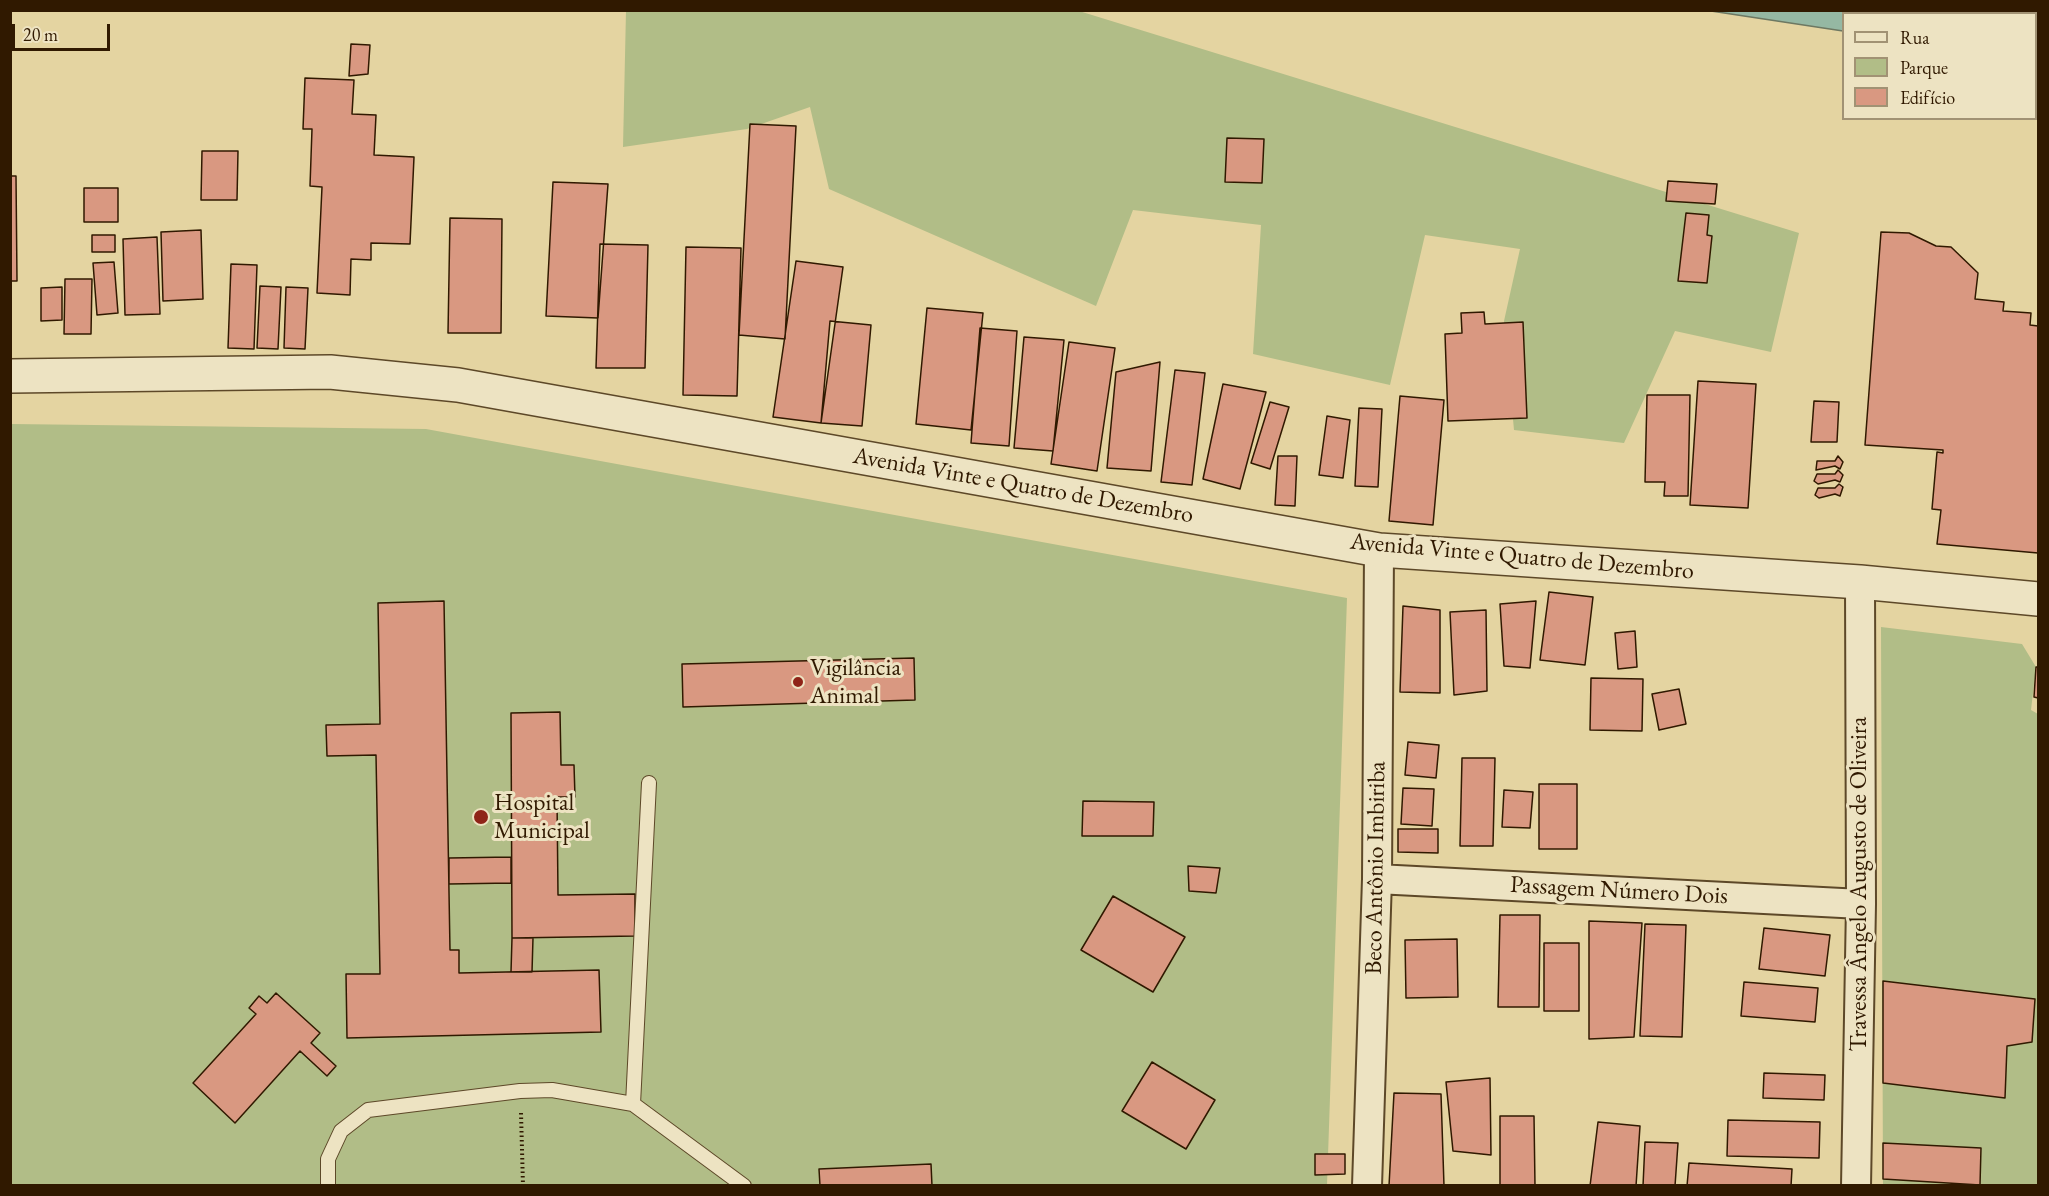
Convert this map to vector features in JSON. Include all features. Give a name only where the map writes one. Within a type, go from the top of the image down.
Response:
[{"type":"street","name":"Avenida Vinte e Quatro de Dezembro","points":[[10,376],[330,372],[458,385],[1379,550],[1860,582],[2038,599]]},
{"type":"street","name":"Beco Antônio Imbiriba","points":[[1367,1185],[1377,879],[1379,550]]},
{"type":"street","name":"Travessa Ângelo Augusto de Oliveira","points":[[1856,1185],[1860,904],[1860,582]]},
{"type":"street","name":"Passagem Número Dois","points":[[1377,879],[1860,904]]},
{"type":"lane","points":[[633,1104],[649,783]]},
{"type":"lane","points":[[328,1185],[328,1159],[341,1131],[368,1110],[520,1091],[552,1090],[633,1104],[744,1185]]},
{"type":"path","points":[[520,1091],[523,1185]]},
{"type":"green space","points":[[626,11],[1079,11],[1799,233],[1771,352],[1675,331],[1624,443],[1514,430],[1504,321],[1520,249],[1425,235],[1390,385],[1253,354],[1261,225],[1133,210],[1096,306],[829,189],[810,107],[747,129],[623,147]]},
{"type":"green space","points":[[11,424],[426,429],[1347,598],[1327,1185],[11,1186]]},
{"type":"green space","points":[[1881,627],[2022,644],[2036,667],[2031,710],[2038,714],[2038,1185],[1883,1185]]},
{"type":"shaded area","points":[[1711,11],[2038,11],[2038,33],[2037,12],[1842,12],[1842,31]]},
{"type":"building","points":[[351,44],[370,45],[368,74],[349,76]]},
{"type":"building","points":[[305,78],[354,80],[352,114],[376,115],[374,155],[414,157],[410,244],[371,243],[371,260],[351,259],[350,295],[317,293],[322,187],[310,186],[312,129],[303,129]]},
{"type":"building","points":[[750,124],[796,126],[785,339],[739,335]]},
{"type":"building","points":[[1227,138],[1264,139],[1262,183],[1225,182]]},
{"type":"building","points":[[202,151],[238,151],[237,200],[201,200]]},
{"type":"building","points":[[10,176],[16,176],[17,281],[10,281]]},
{"type":"building","points":[[1668,181],[1717,184],[1715,204],[1666,201]]},
{"type":"building","points":[[553,182],[608,184],[598,318],[546,316]]},
{"type":"building","points":[[84,188],[118,188],[118,222],[84,222]]},
{"type":"building","points":[[1686,213],[1709,215],[1707,235],[1712,236],[1707,283],[1678,281]]},
{"type":"building","points":[[450,218],[502,219],[501,333],[448,333]]},
{"type":"building","points":[[201,230],[203,299],[163,301],[161,232]]},
{"type":"building","points":[[1881,232],[1909,233],[1936,246],[1951,247],[1978,273],[1975,299],[2004,302],[2003,311],[2031,313],[2030,325],[2038,326],[2038,553],[1937,544],[1941,510],[1932,509],[1937,452],[1943,453],[1943,450],[1865,445]]},
{"type":"building","points":[[92,235],[115,235],[115,252],[92,252]]},
{"type":"building","points":[[157,237],[160,314],[125,315],[123,239]]},
{"type":"building","points":[[600,244],[648,245],[645,368],[596,368]]},
{"type":"building","points":[[686,247],[741,248],[737,396],[683,395]]},
{"type":"building","points":[[796,261],[843,267],[821,423],[773,417]]},
{"type":"building","points":[[114,262],[118,313],[97,315],[93,263]]},
{"type":"building","points":[[231,264],[257,265],[254,349],[228,348]]},
{"type":"building","points":[[65,279],[92,279],[91,334],[64,334]]},
{"type":"building","points":[[260,286],[281,287],[278,349],[257,348]]},
{"type":"building","points":[[62,287],[62,320],[41,321],[41,288]]},
{"type":"building","points":[[286,287],[308,288],[305,349],[284,348]]},
{"type":"building","points":[[927,308],[983,313],[971,430],[916,424]]},
{"type":"building","points":[[1484,312],[1485,324],[1523,322],[1527,418],[1448,421],[1445,334],[1462,333],[1461,313]]},
{"type":"building","points":[[830,321],[871,325],[862,426],[821,423]]},
{"type":"building","points":[[980,328],[1017,331],[1009,446],[971,443]]},
{"type":"building","points":[[1024,337],[1064,340],[1053,451],[1014,448]]},
{"type":"building","points":[[1069,342],[1115,348],[1097,471],[1051,464]]},
{"type":"building","points":[[1160,362],[1151,471],[1107,468],[1116,372]]},
{"type":"building","points":[[1175,370],[1205,373],[1192,485],[1161,482]]},
{"type":"building","points":[[1698,381],[1756,384],[1748,508],[1690,505]]},
{"type":"building","points":[[1223,384],[1266,392],[1240,489],[1203,479]]},
{"type":"building","points":[[1647,395],[1690,395],[1688,496],[1664,496],[1665,482],[1645,482]]},
{"type":"building","points":[[1400,396],[1444,400],[1433,525],[1389,521]]},
{"type":"building","points":[[1814,401],[1839,402],[1837,442],[1811,442]]},
{"type":"building","points":[[1270,402],[1289,407],[1270,469],[1251,463]]},
{"type":"building","points":[[1359,408],[1382,409],[1378,487],[1355,486]]},
{"type":"building","points":[[1327,416],[1350,420],[1343,478],[1319,475]]},
{"type":"building","points":[[1278,456],[1297,456],[1295,506],[1275,505]]},
{"type":"building","points":[[1838,456],[1843,462],[1840,469],[1835,466],[1816,470],[1817,461],[1835,461]]},
{"type":"building","points":[[1838,470],[1843,475],[1840,482],[1835,480],[1818,484],[1814,481],[1817,474],[1835,474]]},
{"type":"building","points":[[1839,484],[1843,487],[1840,496],[1835,494],[1819,498],[1815,495],[1818,488],[1835,488]]},
{"type":"building","points":[[1549,592],[1593,597],[1585,665],[1540,660]]},
{"type":"building","points":[[444,601],[450,950],[459,950],[459,973],[599,970],[601,1032],[347,1038],[346,974],[380,974],[376,755],[327,756],[326,725],[380,724],[378,603]]},
{"type":"building","points":[[1536,601],[1530,668],[1504,666],[1500,604]]},
{"type":"building","points":[[1403,606],[1440,610],[1440,693],[1400,692]]},
{"type":"building","points":[[1486,610],[1487,691],[1454,695],[1450,612]]},
{"type":"building","points":[[1635,631],[1637,667],[1618,669],[1615,633]]},
{"type":"building","name":"Vigilância Animal","points":[[914,658],[915,700],[683,707],[682,664]]},
{"type":"building","points":[[2036,667],[2038,667],[2038,698],[2034,697]]},
{"type":"building","points":[[1591,678],[1643,679],[1642,731],[1590,730]]},
{"type":"building","points":[[1679,689],[1686,724],[1659,730],[1652,694]]},
{"type":"building","points":[[560,712],[561,765],[574,765],[575,797],[557,797],[558,895],[635,894],[635,936],[512,938],[511,713]]},
{"type":"building","points":[[1408,742],[1439,745],[1436,778],[1405,775]]},
{"type":"building","points":[[1462,758],[1495,758],[1493,846],[1460,846]]},
{"type":"building","points":[[1539,784],[1577,784],[1577,849],[1539,849]]},
{"type":"building","points":[[1403,788],[1434,789],[1432,826],[1401,824]]},
{"type":"building","points":[[1504,790],[1533,792],[1530,828],[1502,827]]},
{"type":"building","points":[[1083,801],[1154,802],[1153,836],[1082,836]]},
{"type":"building","points":[[1398,829],[1438,829],[1438,853],[1398,852]]},
{"type":"building","points":[[511,857],[511,883],[449,884],[449,858]]},
{"type":"building","points":[[1188,866],[1220,868],[1216,893],[1189,891]]},
{"type":"building","points":[[1113,896],[1185,937],[1153,992],[1081,950]]},
{"type":"building","points":[[1500,915],[1540,915],[1539,1007],[1498,1007]]},
{"type":"building","points":[[1589,921],[1642,923],[1634,1037],[1589,1039]]},
{"type":"building","points":[[1645,924],[1686,925],[1682,1037],[1640,1036]]},
{"type":"building","points":[[1764,928],[1830,935],[1825,976],[1759,969]]},
{"type":"building","points":[[512,938],[533,938],[532,972],[511,972]]},
{"type":"building","points":[[1457,939],[1458,997],[1406,998],[1405,940]]},
{"type":"building","points":[[1544,943],[1579,943],[1579,1011],[1544,1011]]},
{"type":"building","points":[[1883,981],[2035,999],[2032,1042],[2007,1046],[2005,1098],[1883,1083]]},
{"type":"building","points":[[1744,982],[1818,988],[1815,1022],[1741,1016]]},
{"type":"building","points":[[276,993],[320,1033],[311,1043],[336,1066],[327,1076],[300,1051],[235,1123],[193,1083],[256,1014],[249,1008],[259,996],[267,1003]]},
{"type":"building","points":[[1152,1062],[1215,1100],[1186,1149],[1122,1111]]},
{"type":"building","points":[[1764,1073],[1825,1075],[1824,1100],[1763,1098]]},
{"type":"building","points":[[1490,1078],[1491,1155],[1453,1151],[1446,1082]]},
{"type":"building","points":[[1394,1093],[1441,1094],[1444,1186],[1389,1186]]},
{"type":"building","points":[[1500,1116],[1534,1116],[1535,1186],[1500,1186]]},
{"type":"building","points":[[1728,1120],[1820,1122],[1819,1158],[1727,1156]]},
{"type":"building","points":[[1598,1122],[1640,1126],[1636,1186],[1590,1186]]},
{"type":"building","points":[[1645,1142],[1678,1143],[1675,1186],[1643,1186]]},
{"type":"building","points":[[1883,1143],[1981,1148],[1980,1185],[1883,1179]]},
{"type":"building","points":[[1315,1154],[1345,1154],[1345,1174],[1315,1175]]},
{"type":"building","points":[[1689,1163],[1792,1169],[1791,1186],[1687,1186]]},
{"type":"building","points":[[931,1164],[932,1186],[820,1186],[819,1169]]},
{"type":"place","name":"Vigilância Animal","points":[[798,682]]},
{"type":"place","name":"Hospital Municipal","points":[[481,817]]}]
